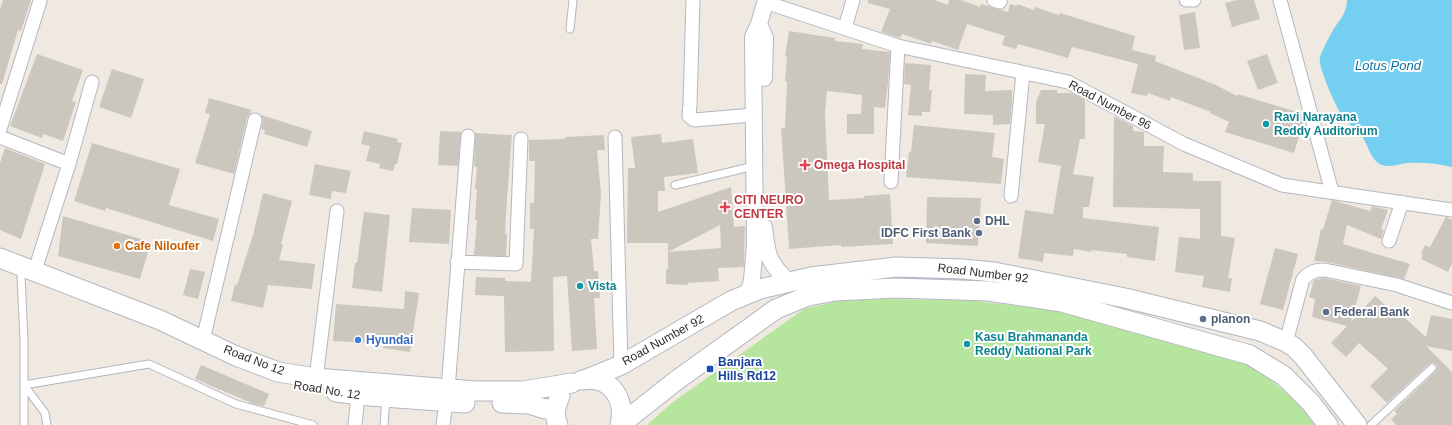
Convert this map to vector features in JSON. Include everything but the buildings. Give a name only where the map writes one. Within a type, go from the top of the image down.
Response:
[{"type":"main road","name":"Road No 12","points":[[0,258],[28,273],[160,320],[236,356],[278,372],[447,396],[475,391],[523,391],[580,381]]},
{"type":"main road","name":"Road Number 92","points":[[580,381],[620,365],[732,301],[760,289],[811,277],[896,267],[956,268],[994,272],[1125,298],[1260,331],[1294,347],[1303,356],[1357,425]]},
{"type":"main road","points":[[896,267],[896,288]]},
{"type":"main road","name":"Road No. 12","points":[[0,268],[28,273],[220,361],[271,381],[312,389],[358,395],[386,397],[447,396],[467,404],[514,402],[529,404],[545,409],[556,420]]},
{"type":"main road","name":"Road Number 92","points":[[620,425],[690,371],[776,309],[808,296],[836,290],[896,288],[988,291],[1062,302],[1250,355],[1284,376],[1311,403],[1328,425]]},
{"type":"main road","points":[[1119,317],[1125,298]]},
{"type":"main road","points":[[580,381],[598,380],[608,385],[616,393],[621,403],[622,414],[620,425]]},
{"type":"main road","name":"Road No. 12","points":[[556,420],[561,394],[580,381]]},
{"type":"street","points":[[693,0],[689,116],[694,120],[753,115]]},
{"type":"street","points":[[845,28],[853,0]]},
{"type":"street","points":[[1186,0],[1194,0]]},
{"type":"street","points":[[1280,0],[1332,192]]},
{"type":"street","points":[[0,129],[40,1]]},
{"type":"street","points":[[748,294],[752,280],[755,244],[753,37],[759,24],[765,1]]},
{"type":"street","name":"Road Number 96","points":[[765,1],[898,46],[1068,82],[1184,144],[1282,185],[1452,210]]},
{"type":"street","points":[[759,24],[765,38],[763,109],[764,227],[766,248],[768,257],[774,266],[789,282]]},
{"type":"street","points":[[891,182],[898,46]]},
{"type":"street","points":[[1011,196],[1023,73]]},
{"type":"street","points":[[28,273],[69,164],[92,82]]},
{"type":"street","points":[[203,340],[255,120]]},
{"type":"street","points":[[444,425],[468,136]]},
{"type":"street","points":[[0,137],[69,164]]},
{"type":"street","points":[[615,137],[620,365]]},
{"type":"street","points":[[457,262],[516,264],[521,139]]},
{"type":"street","points":[[1389,241],[1402,202]]},
{"type":"street","points":[[316,378],[337,211]]},
{"type":"street","points":[[1286,342],[1303,279],[1310,273],[1318,270],[1325,270],[1397,285],[1452,303]]},
{"type":"street","points":[[355,425],[358,395]]},
{"type":"lane","points":[[570,29],[573,0]]},
{"type":"lane","points":[[675,185],[754,166]]},
{"type":"lane","points":[[24,425],[24,341],[28,273]]},
{"type":"lane","points":[[24,385],[149,364],[236,404],[313,425]]},
{"type":"lane","points":[[1371,425],[1432,368]]},
{"type":"lane","points":[[24,385],[45,413],[48,425]]},
{"type":"lane","points":[[384,425],[386,397]]},
{"type":"green space","name":"Kasu Brahmananda Reddy National Park","points":[[883,299],[967,300],[1053,310],[1248,362],[1298,402],[1318,425],[647,425],[673,402],[804,309],[838,301]]},
{"type":"water","name":"Lotus Pond","points":[[1347,0],[1452,0],[1452,167],[1424,163],[1407,163],[1391,166],[1382,165],[1375,160],[1361,135],[1342,116],[1324,78],[1321,69],[1320,57],[1331,33],[1345,11]]},
{"type":"place","name":"Ravi Narayana Reddy Auditorium","points":[[1266,124]]},
{"type":"place","name":"Omega Hospital","points":[[805,165]]},
{"type":"place","name":"CITI NEURO CENTER","points":[[725,207]]},
{"type":"place","name":"DHL","points":[[977,221]]},
{"type":"place","name":"IDFC First Bank","points":[[979,233]]},
{"type":"place","name":"Cafe Niloufer","points":[[117,246]]},
{"type":"place","name":"Vista","points":[[580,286]]},
{"type":"place","name":"Federal Bank","points":[[1326,312]]},
{"type":"place","name":"planon","points":[[1203,319]]},
{"type":"place","name":"Hyundai","points":[[358,340]]},
{"type":"place","name":"Kasu Brahmananda Reddy National Park","points":[[967,344]]},
{"type":"place","name":"Banjara Hills Rd12","points":[[710,369]]}]
